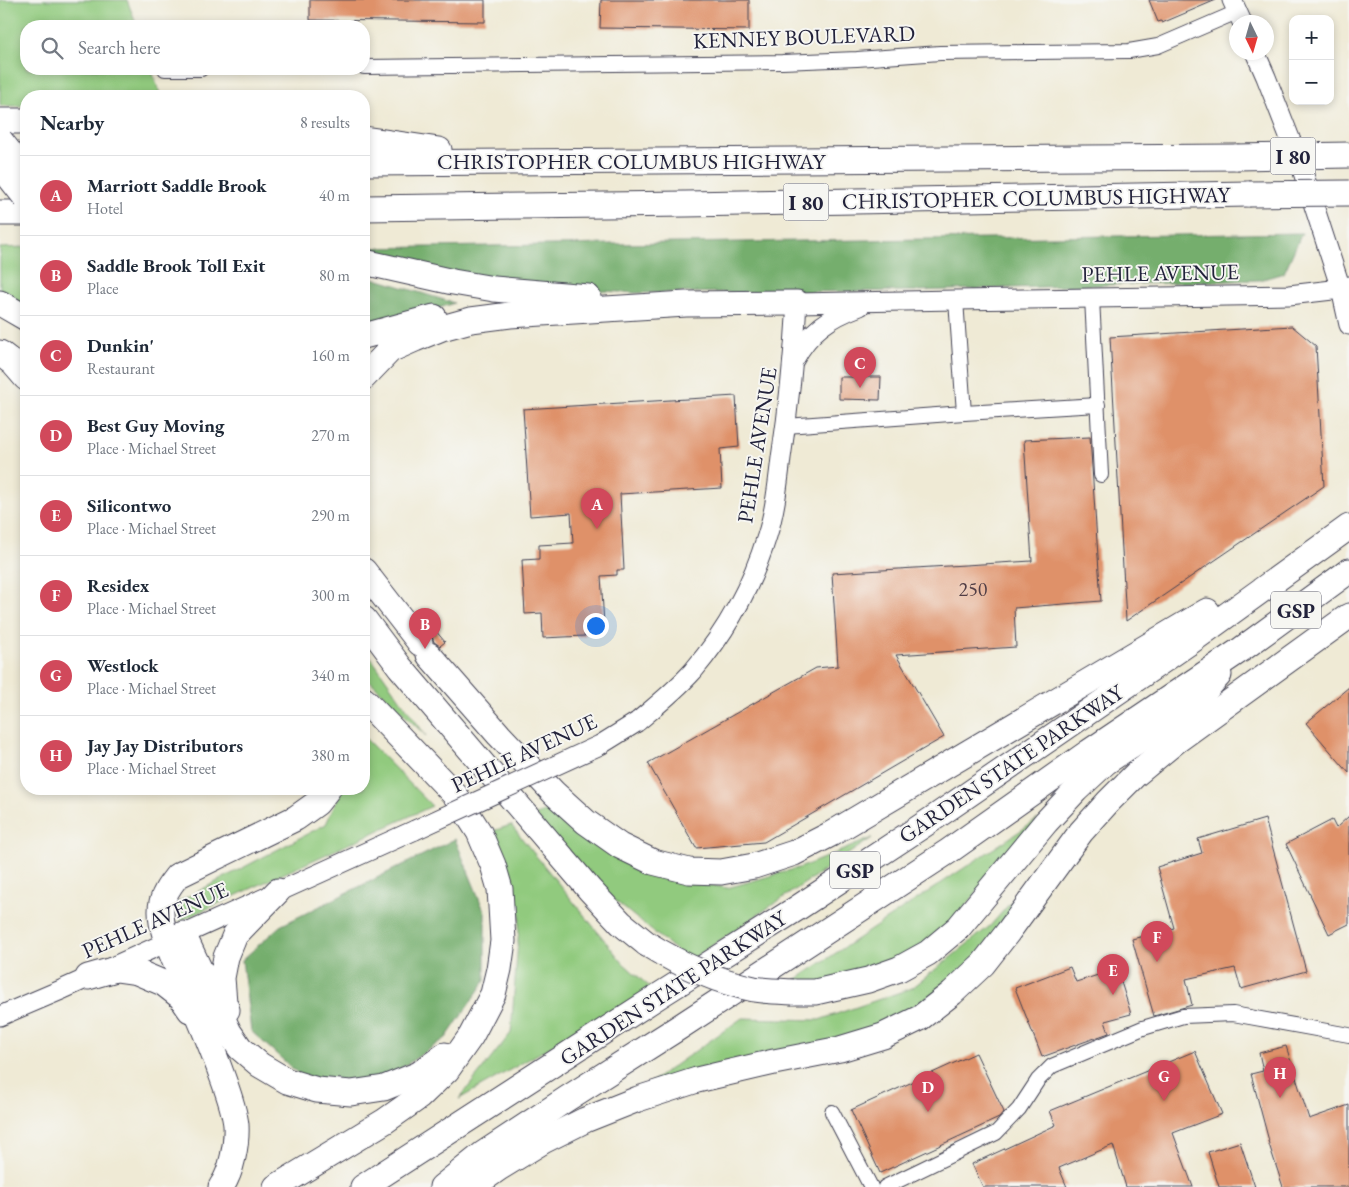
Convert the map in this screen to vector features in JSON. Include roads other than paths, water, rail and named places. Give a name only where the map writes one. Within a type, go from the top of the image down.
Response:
[{"type":"highway","points":[[0,121],[20,121]]},
{"type":"highway","points":[[0,140],[20,165]]},
{"type":"highway","points":[[370,140],[515,161]]},
{"type":"highway","name":"CHRISTOPHER COLUMBUS HIGHWAY","points":[[370,163],[1349,155]]},
{"type":"highway","points":[[0,166],[20,166]]},
{"type":"highway","points":[[0,166],[20,191]]},
{"type":"highway","name":"CHRISTOPHER COLUMBUS HIGHWAY","points":[[370,208],[1349,192]]},
{"type":"highway","points":[[0,213],[20,213]]},
{"type":"highway","points":[[370,263],[494,289],[577,297],[617,298],[686,304]]},
{"type":"highway","points":[[370,334],[440,315],[486,305],[577,297]]},
{"type":"highway","points":[[0,303],[20,315]]},
{"type":"highway","points":[[370,369],[390,350],[442,328],[471,320],[510,315],[686,304],[797,303]]},
{"type":"highway","points":[[0,353],[20,372]]},
{"type":"highway","points":[[370,579],[425,649],[499,735],[554,793],[586,822],[620,846],[653,862],[689,871],[721,872],[754,866],[794,853],[831,834],[1343,531]]},
{"type":"highway","name":"GARDEN STATE PARKWAY","points":[[363,1187],[931,820],[1179,649],[1343,531]]},
{"type":"highway","name":"GARDEN STATE PARKWAY","points":[[442,1187],[491,1149],[949,851],[1096,746],[1242,649],[1349,571]]},
{"type":"highway","points":[[472,1187],[543,1141],[585,1120],[638,1098],[697,1080],[840,1049],[883,1036],[920,1018],[952,993],[983,964],[1081,832],[1136,774],[1176,741],[1349,616]]},
{"type":"highway","points":[[370,627],[400,668],[590,890],[621,923],[647,944],[670,959],[697,972],[726,982],[756,989],[793,992],[815,992],[868,980],[899,969],[928,953],[959,927],[1046,822],[1076,790],[1106,762],[1194,704],[1242,649]]},
{"type":"highway","points":[[276,1187],[385,1121],[419,1097],[447,1070],[471,1036],[493,994],[499,969],[504,942],[500,889],[494,865],[479,832],[456,796],[370,707]]},
{"type":"highway","points":[[323,795],[317,803],[296,818],[178,876],[167,888],[161,903],[162,918],[240,1048],[260,1065],[287,1080],[317,1090],[350,1093],[384,1088],[418,1074],[446,1054],[469,1028],[493,994]]},
{"type":"highway","points":[[260,1065],[232,1024],[224,1002],[222,978],[226,957],[236,935],[278,891]]},
{"type":"highway","points":[[175,937],[230,1098],[236,1124],[234,1151],[225,1182],[221,1187]]},
{"type":"highway","points":[[88,977],[116,969],[137,972],[163,983],[181,997],[208,1038]]},
{"type":"street","name":"KENNEY BOULEVARD","points":[[370,67],[782,62],[940,53],[1129,51],[1158,46],[1237,11]]},
{"type":"street","points":[[1259,60],[1302,169],[1345,287],[1349,325]]},
{"type":"street","name":"PEHLE AVENUE","points":[[2,1010],[88,977],[600,746],[637,722],[667,697],[692,671],[716,641],[737,608],[754,571],[767,535],[776,497],[786,426],[794,361],[797,303],[1289,294],[1345,287]]},
{"type":"street","points":[[1092,298],[1101,475]]},
{"type":"street","points":[[956,300],[964,413]]},
{"type":"street","points":[[794,361],[801,346],[821,326],[843,312],[873,302]]},
{"type":"street","points":[[786,426],[1098,405]]},
{"type":"street","points":[[885,1187],[996,1133],[1019,1109],[1038,1080],[1052,1066],[1143,1028],[1183,1016],[1233,1014],[1349,1034]]},
{"type":"street","points":[[832,1112],[870,1187]]},
{"type":"place","name":"Dunkin'","points":[[860,388]]},
{"type":"place","name":"Marriott Saddle Brook","points":[[597,529]]},
{"type":"place","name":"Saddle Brook Toll Exit","points":[[425,649]]},
{"type":"place","name":"Residex","points":[[1157,962]]},
{"type":"place","name":"Silicontwo","points":[[1113,995]]},
{"type":"place","name":"Jay Jay Distributors","points":[[1280,1098]]},
{"type":"place","name":"Westlock","points":[[1164,1101]]},
{"type":"place","name":"Best Guy Moving","points":[[928,1112]]}]
